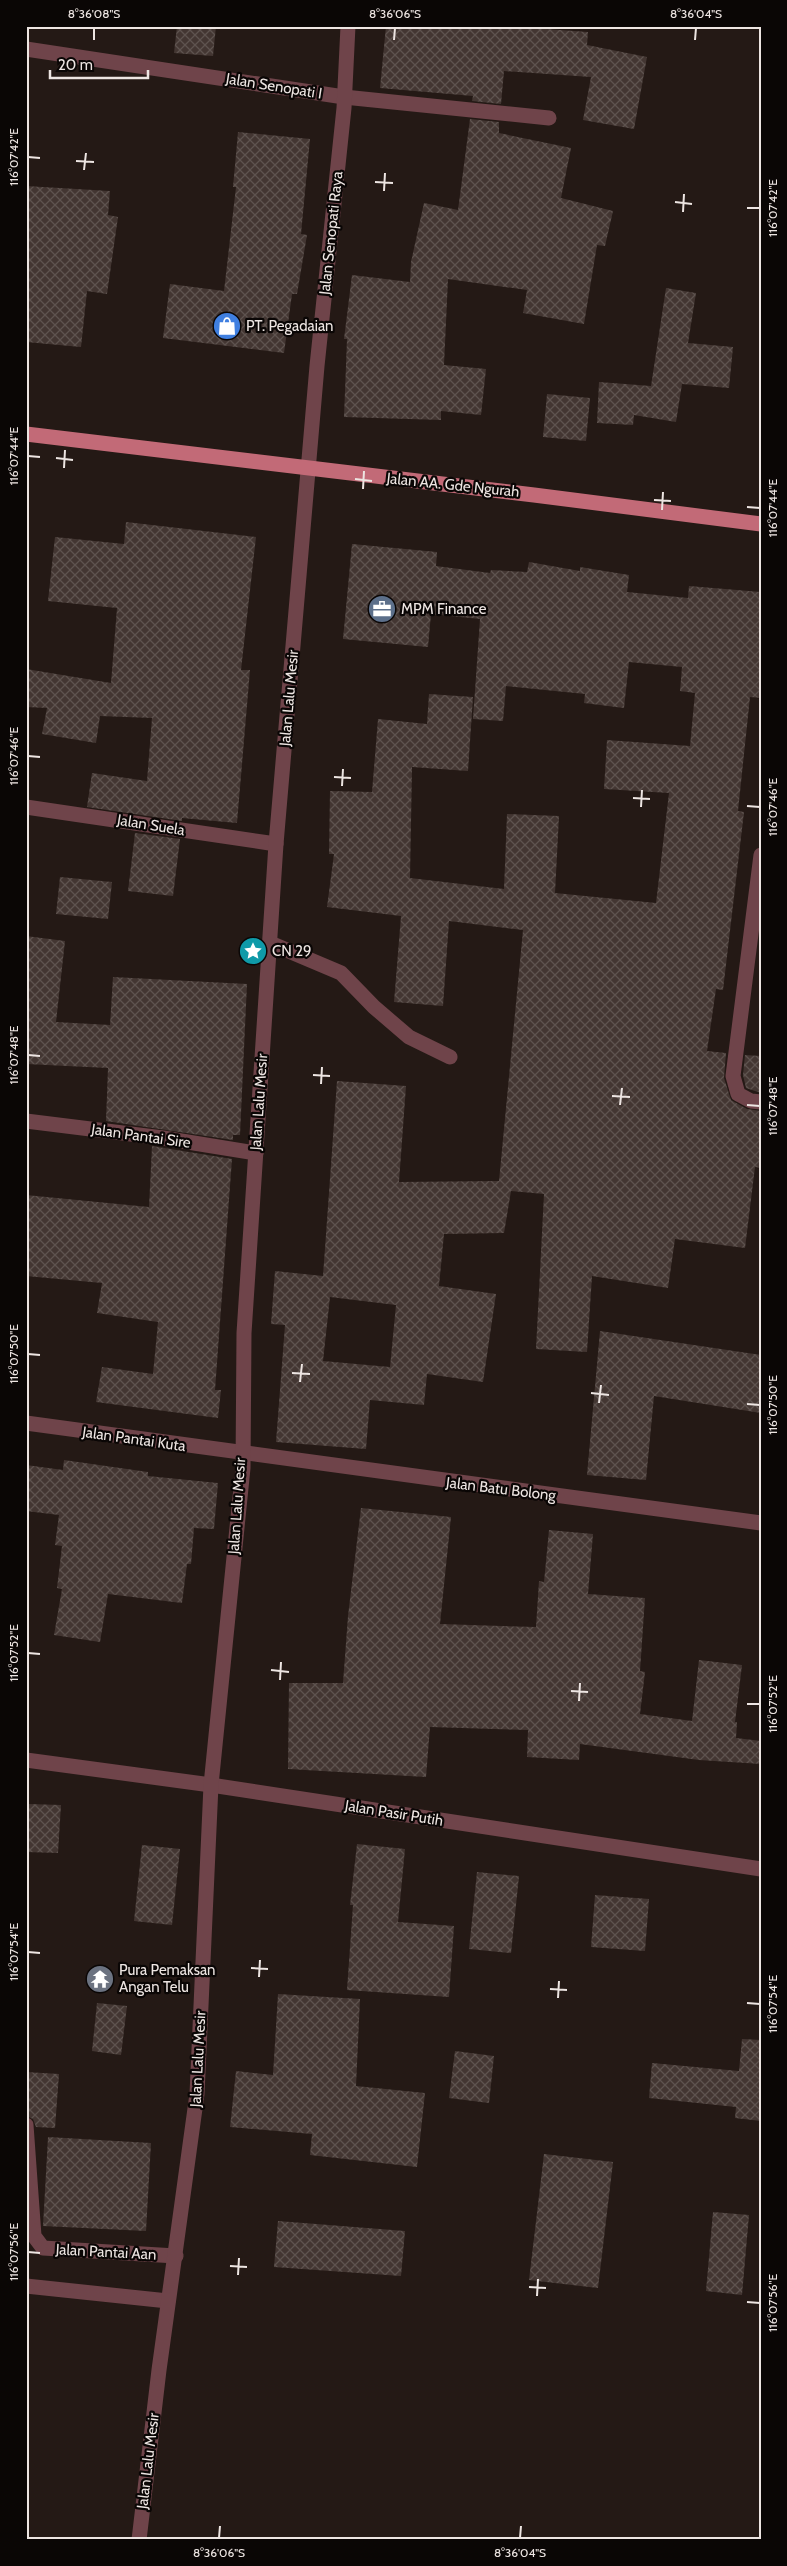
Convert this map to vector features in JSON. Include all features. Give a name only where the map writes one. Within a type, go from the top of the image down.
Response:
[{"type":"main road","name":"Jalan AA. Gde Ngurah","points":[[26,434],[761,524]]},
{"type":"street","name":"Jalan Senopati Raya","points":[[309,469],[344,97],[348,26]]},
{"type":"street","name":"Jalan Senopati I","points":[[26,49],[344,97],[549,118]]},
{"type":"street","name":"Jalan Lalu Mesir","points":[[139,2540],[168,2301],[176,2256],[197,2094],[211,1785],[243,1468],[244,1333],[276,844],[309,469]]},
{"type":"street","name":"Jalan Suela","points":[[26,807],[276,844]]},
{"type":"street","points":[[761,855],[733,1076],[738,1094],[751,1101],[761,1102]]},
{"type":"street","points":[[270,943],[341,973],[374,1008],[409,1037],[450,1058]]},
{"type":"street","name":"Jalan Pantai Sire","points":[[26,1121],[163,1138],[256,1153]]},
{"type":"street","name":"Jalan Pantai Kuta","points":[[26,1423],[242,1452]]},
{"type":"street","name":"Jalan Batu Bolong","points":[[242,1452],[459,1484],[761,1523]]},
{"type":"street","name":"Jalan Pasir Putih","points":[[26,1760],[211,1785],[761,1869]]},
{"type":"street","name":"Jalan Pantai Aan","points":[[26,2125],[34,2236],[43,2248],[176,2256]]},
{"type":"street","points":[[26,2286],[168,2301]]},
{"type":"building","points":[[177,26],[216,26],[213,56],[174,53]]},
{"type":"building","points":[[386,26],[506,26],[588,32],[587,45],[647,57],[634,129],[583,120],[591,77],[504,71],[501,104],[472,101],[473,96],[380,88]]},
{"type":"building","points":[[470,119],[499,122],[499,133],[571,148],[561,198],[613,211],[605,246],[597,245],[584,324],[523,313],[527,290],[448,279],[444,365],[486,369],[481,415],[441,411],[441,420],[344,417],[347,339],[344,339],[352,275],[410,282],[411,262],[424,203],[458,210]]},
{"type":"building","points":[[238,132],[310,139],[301,234],[307,235],[297,294],[292,294],[284,353],[163,338],[170,284],[224,291],[236,187],[233,187]]},
{"type":"building","points":[[26,186],[110,191],[108,215],[118,217],[107,294],[87,291],[81,347],[26,342]]},
{"type":"building","points":[[666,288],[696,293],[688,343],[733,347],[729,388],[682,384],[676,422],[634,415],[633,425],[597,423],[599,382],[651,386]]},
{"type":"building","points":[[547,394],[590,398],[586,441],[543,437]]},
{"type":"building","points":[[126,522],[256,537],[241,670],[250,670],[237,823],[182,818],[182,821],[87,807],[92,773],[147,781],[152,718],[100,716],[96,743],[42,734],[47,708],[26,707],[26,669],[111,683],[117,608],[48,601],[55,537],[124,544]]},
{"type":"building","points":[[352,544],[437,552],[436,566],[490,573],[491,570],[527,572],[529,562],[580,571],[580,567],[629,575],[627,592],[688,598],[689,586],[761,592],[761,698],[750,697],[738,811],[744,812],[723,990],[716,989],[707,1051],[726,1053],[724,1078],[731,1100],[747,1109],[761,1111],[761,1168],[755,1167],[745,1248],[675,1239],[668,1288],[592,1276],[587,1352],[536,1349],[544,1194],[511,1191],[504,1233],[444,1234],[439,1286],[496,1294],[483,1382],[427,1374],[424,1405],[370,1400],[366,1449],[276,1442],[285,1325],[271,1324],[275,1271],[323,1276],[337,1081],[406,1086],[399,1182],[499,1181],[523,930],[449,921],[443,1006],[394,1002],[401,916],[327,907],[334,854],[329,854],[330,791],[372,792],[378,719],[427,724],[429,694],[473,697],[468,771],[412,767],[410,878],[504,889],[507,814],[559,816],[555,893],[656,903],[669,793],[604,789],[607,740],[690,746],[695,693],[680,691],[682,667],[629,662],[624,708],[584,703],[585,694],[506,686],[503,721],[473,719],[480,619],[431,614],[428,647],[343,639]],"holes":[[[330,1297],[396,1305],[390,1367],[323,1361]]]},
{"type":"building","points":[[135,833],[180,839],[173,896],[128,891]]},
{"type":"building","points":[[60,877],[112,882],[108,919],[56,914]]},
{"type":"building","points":[[26,936],[65,941],[56,1022],[110,1025],[113,977],[247,984],[240,1135],[233,1135],[233,1140],[106,1121],[108,1068],[26,1064]]},
{"type":"building","points":[[745,1055],[761,1056],[761,1093],[746,1088],[743,1075]]},
{"type":"building","points":[[152,1146],[232,1159],[215,1390],[221,1390],[218,1418],[96,1402],[102,1367],[153,1374],[158,1322],[97,1313],[102,1283],[26,1276],[26,1195],[149,1207]]},
{"type":"building","points":[[600,1331],[761,1355],[761,1413],[654,1396],[646,1480],[587,1475]]},
{"type":"building","points":[[64,1460],[148,1472],[148,1476],[218,1483],[214,1529],[194,1528],[191,1564],[187,1564],[182,1603],[108,1594],[100,1642],[54,1635],[62,1589],[57,1588],[62,1546],[55,1545],[59,1515],[26,1511],[26,1465],[63,1470]]},
{"type":"building","points":[[361,1508],[451,1517],[440,1624],[536,1627],[539,1581],[544,1582],[549,1530],[593,1534],[588,1594],[645,1598],[640,1671],[645,1672],[640,1714],[692,1721],[699,1660],[742,1665],[735,1722],[737,1722],[736,1738],[761,1741],[761,1764],[699,1760],[580,1744],[579,1760],[527,1757],[528,1730],[430,1727],[426,1777],[288,1769],[289,1683],[343,1683],[348,1616]]},
{"type":"building","points":[[28,1804],[61,1805],[58,1853],[26,1852]]},
{"type":"building","points":[[357,1844],[405,1849],[398,1922],[454,1926],[449,1997],[347,1990],[353,1905],[350,1905]]},
{"type":"building","points":[[142,1845],[180,1849],[172,1925],[134,1921]]},
{"type":"building","points":[[477,1872],[519,1876],[511,1953],[469,1949]]},
{"type":"building","points":[[595,1895],[649,1899],[645,1951],[591,1947]]},
{"type":"building","points":[[278,1994],[360,1999],[356,2086],[425,2093],[417,2167],[310,2155],[312,2134],[230,2127],[236,2071],[273,2075]]},
{"type":"building","points":[[97,2003],[127,2006],[121,2055],[92,2051]]},
{"type":"building","points":[[742,2039],[761,2040],[761,2121],[735,2118],[736,2107],[649,2098],[652,2063],[739,2071]]},
{"type":"building","points":[[455,2051],[494,2056],[489,2103],[449,2098]]},
{"type":"building","points":[[26,2072],[59,2074],[55,2128],[36,2127],[33,2119],[26,2116]]},
{"type":"building","points":[[48,2137],[151,2143],[146,2231],[43,2226]]},
{"type":"building","points":[[544,2154],[613,2162],[598,2288],[529,2280]]},
{"type":"building","points":[[713,2212],[749,2215],[742,2295],[706,2291]]},
{"type":"building","points":[[278,2221],[405,2231],[401,2276],[274,2267]]},
{"type":"place","name":"PT. Pegadaian","points":[[227,326]]},
{"type":"place","name":"MPM Finance","points":[[382,609]]},
{"type":"place","name":"CN 29","points":[[253,951]]},
{"type":"place","name":"Pura Pemaksan Angan Telu","points":[[100,1979]]}]
